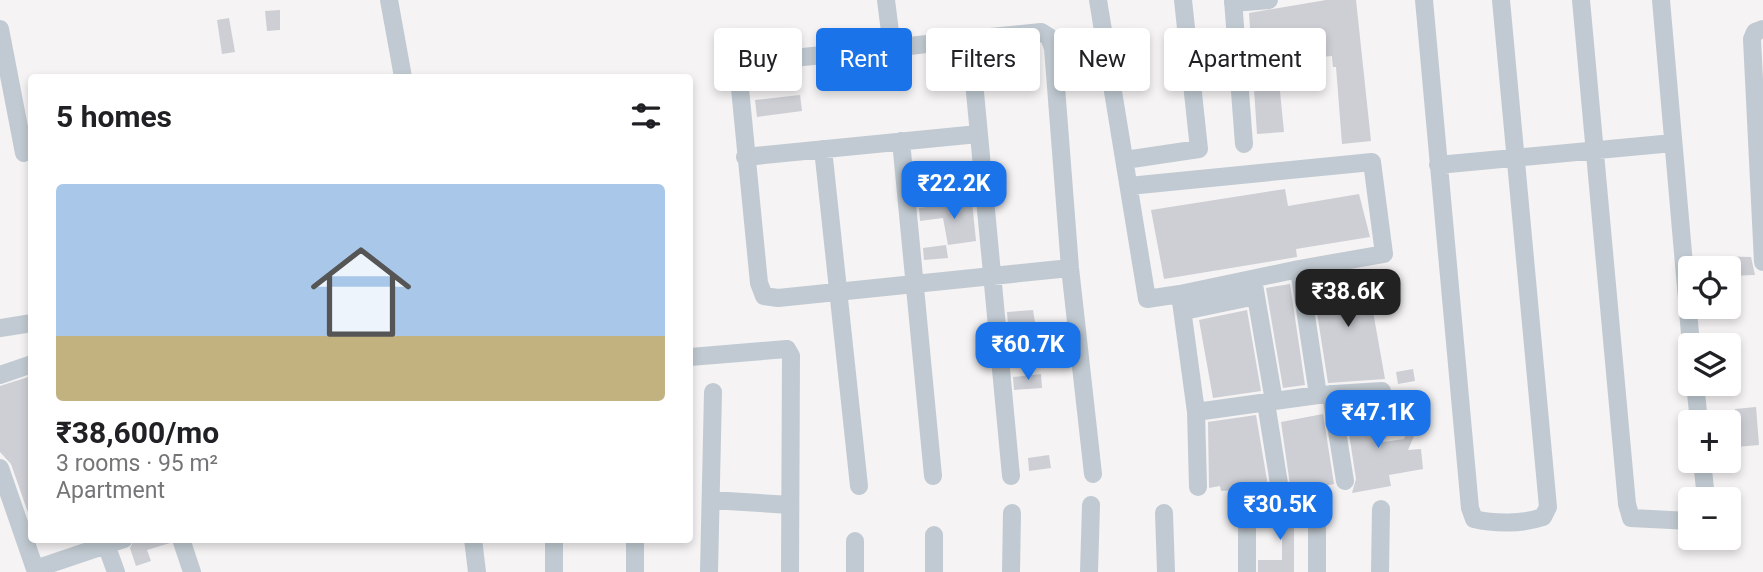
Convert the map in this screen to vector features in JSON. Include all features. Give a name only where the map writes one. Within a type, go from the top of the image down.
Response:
[{"type":"street","points":[[389,0],[402,74]]},
{"type":"street","points":[[886,0],[890,28]]},
{"type":"street","points":[[1098,0],[1147,299],[1182,303],[1255,287],[1300,269],[1384,254],[1372,162],[1129,186]]},
{"type":"street","points":[[1125,160],[1199,149],[1183,0]]},
{"type":"street","points":[[1244,144],[1233,1],[1269,0]]},
{"type":"street","points":[[1424,0],[1470,508],[1474,519],[1488,522],[1531,521],[1543,517],[1548,507],[1501,0]]},
{"type":"street","points":[[1581,0],[1627,504],[1631,518],[1678,520]]},
{"type":"street","points":[[1661,0],[1690,333]]},
{"type":"street","points":[[0,29],[24,153]]},
{"type":"street","points":[[1763,29],[1755,32],[1752,39],[1758,69],[1763,262]]},
{"type":"street","points":[[1040,32],[1049,37],[1053,48],[1070,268],[1093,474]]},
{"type":"street","points":[[816,56],[753,62],[738,68],[759,283],[764,296],[778,298],[1070,268]]},
{"type":"street","points":[[974,91],[1011,476]]},
{"type":"street","points":[[745,157],[978,134]]},
{"type":"street","points":[[901,141],[933,476]]},
{"type":"street","points":[[1438,166],[1673,143]]},
{"type":"street","points":[[823,149],[859,486]]},
{"type":"street","points":[[1300,269],[1345,481]]},
{"type":"street","points":[[1255,287],[1280,490]]},
{"type":"street","points":[[1182,303],[1196,412],[1198,486]]},
{"type":"street","points":[[0,328],[28,324]]},
{"type":"street","points":[[693,357],[787,349],[791,356],[790,572]]},
{"type":"street","points":[[0,375],[28,365]]},
{"type":"street","points":[[1196,412],[1325,395],[1382,391]]},
{"type":"street","points":[[709,572],[713,392]]},
{"type":"street","points":[[0,468],[33,571],[103,543]]},
{"type":"street","points":[[711,500],[790,505]]},
{"type":"street","points":[[1089,572],[1091,505]]},
{"type":"street","points":[[1317,506],[1317,572]]},
{"type":"street","points":[[1380,572],[1381,509]]},
{"type":"street","points":[[1011,572],[1012,513]]},
{"type":"street","points":[[1164,513],[1166,572]]},
{"type":"street","points":[[1247,519],[1247,572]]},
{"type":"street","points":[[934,535],[934,572]]},
{"type":"street","points":[[855,541],[855,572]]},
{"type":"street","points":[[105,543],[116,572]]},
{"type":"street","points":[[182,543],[191,572]]},
{"type":"street","points":[[473,543],[477,572]]},
{"type":"street","points":[[554,543],[554,572]]},
{"type":"street","points":[[635,543],[635,572]]},
{"type":"path","points":[[1405,397],[1409,408],[1418,411]]},
{"type":"path","points":[[1384,416],[1404,409],[1405,397]]},
{"type":"path","points":[[1405,397],[1410,426]]},
{"type":"building","points":[[1326,0],[1356,0],[1371,141],[1342,144],[1336,67],[1333,67],[1332,56],[1326,57],[1326,28],[1250,28],[1249,13]]},
{"type":"building","points":[[280,10],[280,30],[267,31],[265,11]]},
{"type":"building","points":[[229,18],[235,52],[222,54],[217,20]]},
{"type":"building","points":[[1254,91],[1280,91],[1284,132],[1257,134]]},
{"type":"building","points":[[800,95],[802,111],[757,117],[755,100]]},
{"type":"building","points":[[1285,189],[1288,206],[1359,194],[1370,237],[1296,249],[1297,257],[1164,279],[1151,210]]},
{"type":"building","points":[[972,201],[976,241],[948,245],[943,218],[920,221],[919,208]]},
{"type":"building","points":[[946,245],[948,258],[924,260],[923,248]]},
{"type":"building","points":[[1741,257],[1751,257],[1755,275],[1741,276]]},
{"type":"building","points":[[1366,272],[1385,379],[1328,383],[1312,281]]},
{"type":"building","points":[[1290,284],[1305,385],[1283,388],[1266,288]]},
{"type":"building","points":[[1033,310],[1035,322],[1008,325],[1007,312]]},
{"type":"building","points":[[1247,310],[1261,391],[1213,398],[1199,320]]},
{"type":"building","points":[[1413,369],[1415,381],[1398,384],[1396,372]]},
{"type":"building","points":[[1041,374],[1042,388],[1014,390],[1013,377]]},
{"type":"building","points":[[28,377],[28,513],[11,464],[0,452],[0,386]]},
{"type":"building","points":[[1376,403],[1383,442],[1404,439],[1410,426],[1417,429],[1408,450],[1421,449],[1423,469],[1389,475],[1391,486],[1352,493],[1356,479],[1345,408]]},
{"type":"building","points":[[1756,407],[1759,445],[1741,447],[1741,410],[1735,409]]},
{"type":"building","points":[[1323,414],[1334,484],[1291,492],[1281,422]]},
{"type":"building","points":[[1256,415],[1269,492],[1255,494],[1254,489],[1221,491],[1220,486],[1209,488],[1208,422]]},
{"type":"building","points":[[1049,455],[1051,468],[1029,471],[1028,458]]},
{"type":"building","points":[[1294,512],[1294,572],[1258,572],[1258,560],[1282,560],[1282,526],[1258,525],[1258,513]]},
{"type":"building","points":[[133,543],[170,543],[147,550],[151,561],[136,566],[130,548]]}]
